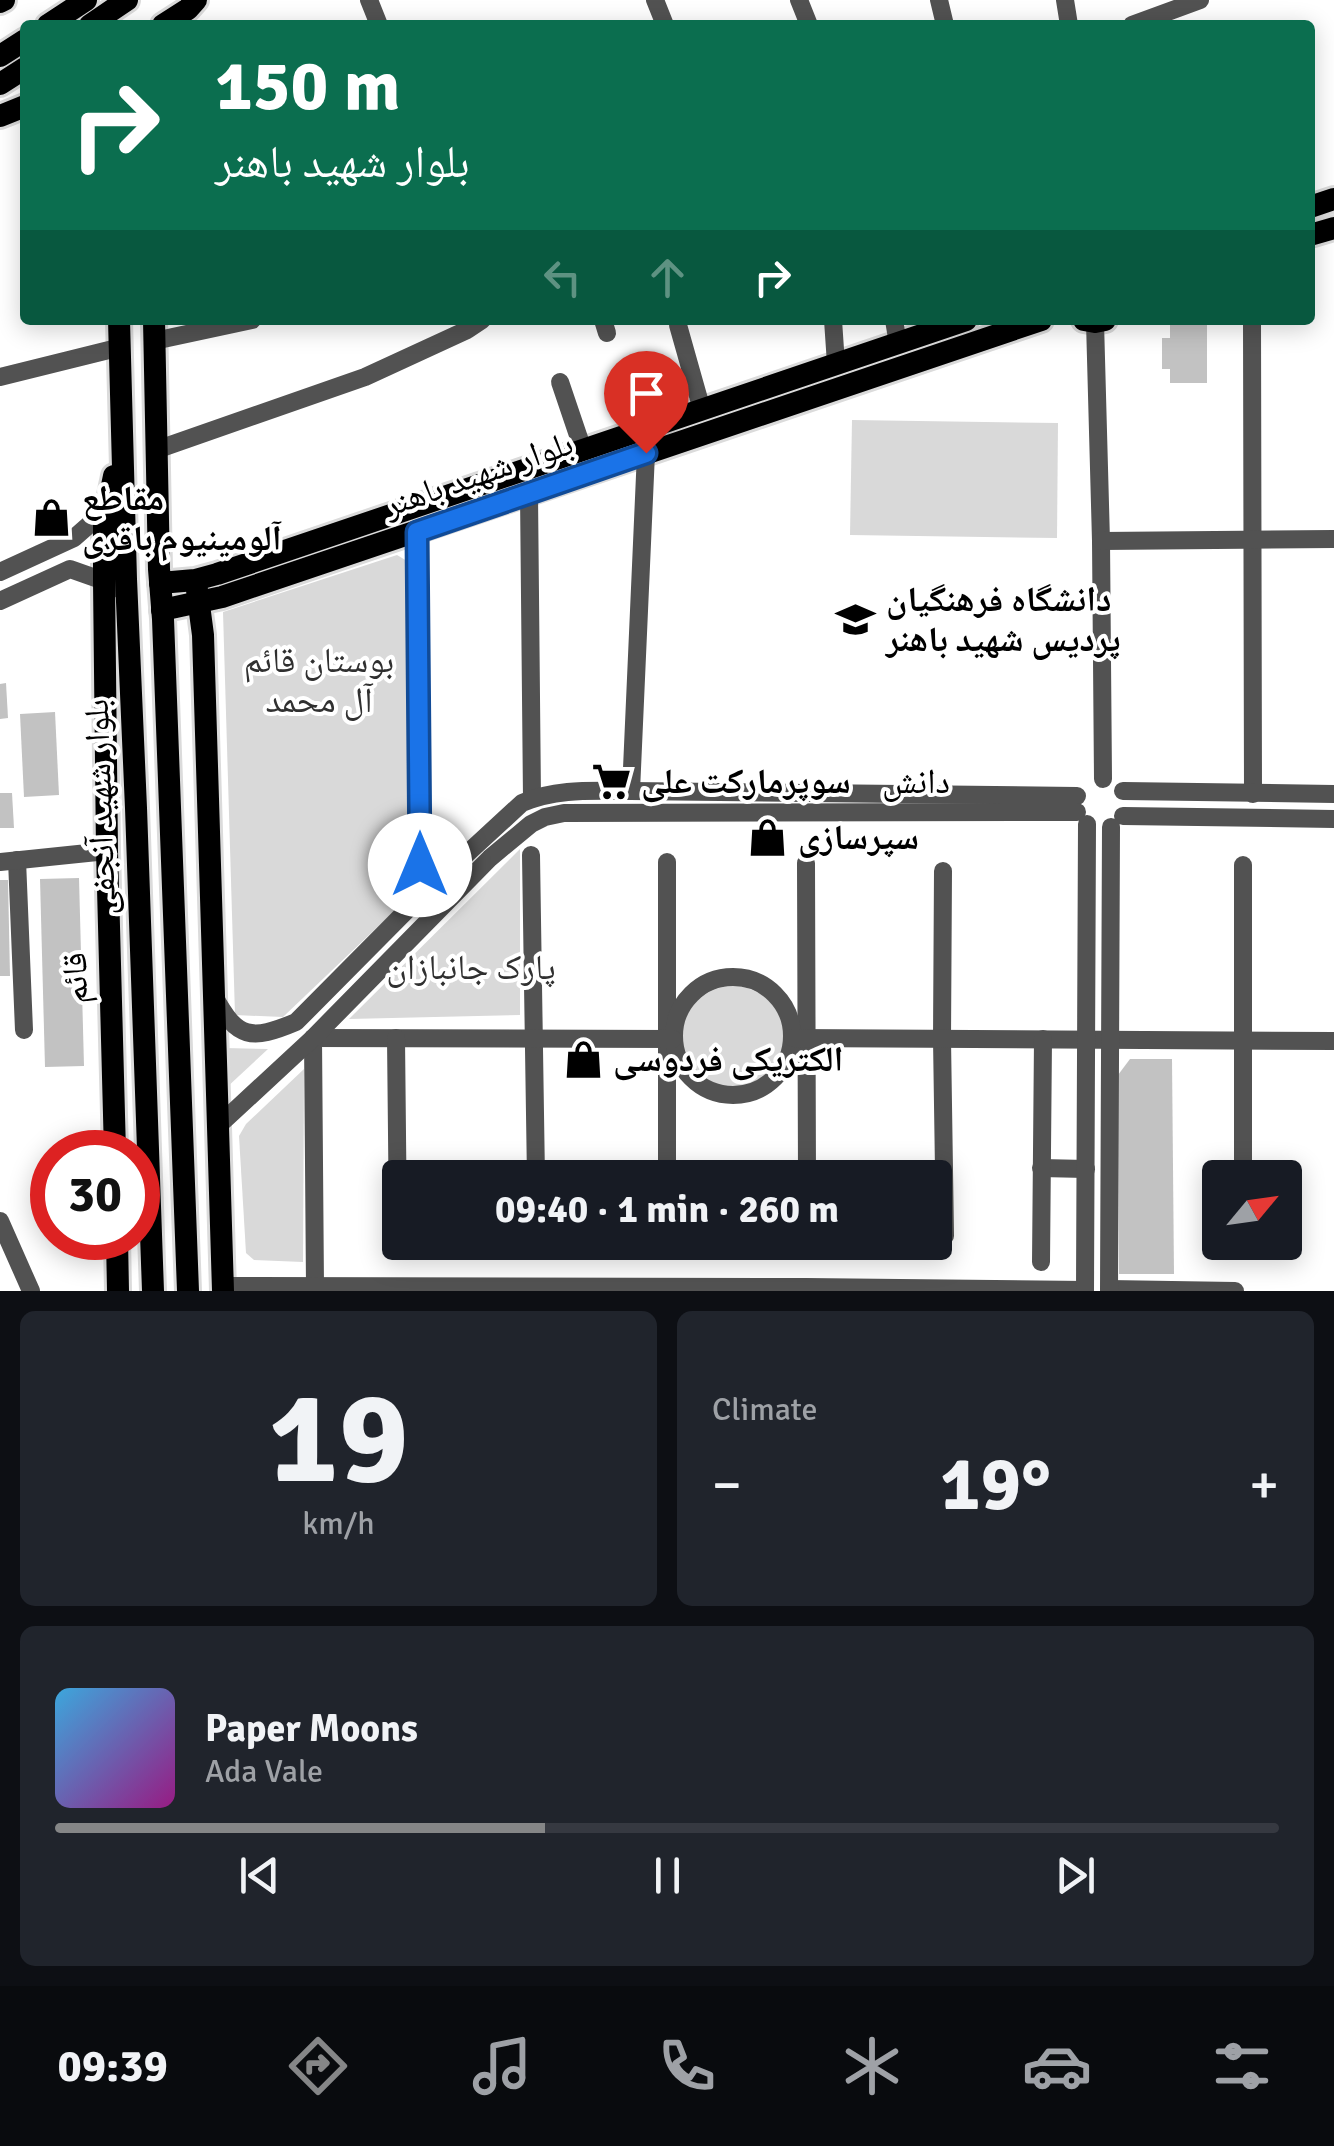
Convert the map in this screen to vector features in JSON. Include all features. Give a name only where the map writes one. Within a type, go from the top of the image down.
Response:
[{"type":"main road","points":[[56,20],[86,0]]},
{"type":"main road","points":[[98,20],[128,0]]},
{"type":"main road","name":"بلوار شهید آنجفی","points":[[119,325],[153,1291]]},
{"type":"main road","name":"بلوار شهید باهنر","points":[[162,610],[197,592],[583,450],[836,364],[896,332],[937,325]]},
{"type":"main road","name":"بلوار شهید باهنر","points":[[265,570],[417,532],[1026,325]]},
{"type":"main road","name":"بلوار شهید آنجفی","points":[[154,330],[188,1291]]},
{"type":"main road","name":"قائم","points":[[114,1130],[104,524],[121,443]]},
{"type":"main road","name":"بلوار شهید باهنر","points":[[160,583],[197,592]]},
{"type":"main road","points":[[197,592],[203,636],[224,1289]]},
{"type":"main road","points":[[117,1260],[118,1291]]},
{"type":"street","points":[[1142,20],[1171,5],[1197,0]]},
{"type":"street","points":[[154,330],[203,325]]},
{"type":"street","points":[[156,450],[366,377],[474,325]]},
{"type":"street","points":[[678,325],[702,410]]},
{"type":"street","points":[[833,325],[836,364]]},
{"type":"street","points":[[1094,325],[1101,541],[1102,779]]},
{"type":"street","points":[[1252,325],[1253,794]]},
{"type":"street","points":[[0,377],[120,347]]},
{"type":"street","points":[[652,364],[668,421]]},
{"type":"street","points":[[560,382],[583,450]]},
{"type":"street","points":[[631,791],[646,453]]},
{"type":"street","points":[[214,996],[228,1021],[239,1030],[276,1031],[296,1022],[420,897],[532,798],[529,494]]},
{"type":"street","points":[[0,572],[60,544],[87,528],[107,509]]},
{"type":"street","points":[[417,532],[420,897]]},
{"type":"street","points":[[1101,541],[1334,539]]},
{"type":"street","points":[[60,544],[70,554],[70,569]]},
{"type":"street","points":[[0,601],[70,569],[104,581],[126,604]]},
{"type":"street","points":[[224,1289],[1085,1290],[1086,1039],[1080,811],[1087,783],[1102,779],[1110,780],[1126,800],[1117,821],[1110,1038],[1109,1290],[1236,1291]]},
{"type":"street","name":"دانش","points":[[532,798],[558,791],[631,791],[1080,811]]},
{"type":"street","points":[[1123,792],[1334,794]]},
{"type":"street","points":[[1080,811],[1094,828],[1117,821],[1334,819]]},
{"type":"street","name":"دانش","points":[[218,1126],[313,1038],[490,858],[530,824],[545,817],[564,813],[1080,811]]},
{"type":"street","points":[[24,1030],[9,861],[107,851]]},
{"type":"street","points":[[531,855],[536,1160]]},
{"type":"street","points":[[667,862],[667,1160]]},
{"type":"street","points":[[806,863],[800,1038],[806,1160]]},
{"type":"street","points":[[1242,1160],[1243,865]]},
{"type":"street","points":[[943,871],[943,1160]]},
{"type":"street","points":[[732,976],[751,979],[768,988],[781,1002],[800,1038],[780,1074],[766,1086],[748,1094],[729,1096],[710,1092],[694,1082],[682,1067],[670,1039],[683,1004],[696,989],[712,980],[732,976]]},
{"type":"street","points":[[296,1022],[313,1038],[670,1039]]},
{"type":"street","points":[[313,1038],[315,1287]]},
{"type":"street","points":[[396,1038],[397,1160]]},
{"type":"street","points":[[800,1038],[1334,1041]]},
{"type":"street","points":[[1041,1262],[1043,1039]]},
{"type":"street","points":[[1041,1168],[1086,1169]]},
{"type":"street","points":[[0,1221],[31,1291]]},
{"type":"green space","points":[[852,420],[1058,423],[1057,538],[850,535]]},
{"type":"green space","name":"بوستان قائم آل محمد","points":[[397,555],[412,564],[412,894],[283,1017],[235,1015],[223,612]]},
{"type":"green space","name":"پارک جانبازان","points":[[520,849],[520,1015],[349,1019]]},
{"type":"green space","points":[[733,986],[752,990],[769,1001],[780,1018],[784,1037],[780,1056],[769,1073],[752,1084],[733,1088],[714,1084],[697,1073],[686,1056],[682,1037],[686,1018],[697,1001],[714,990]]},
{"type":"green space","points":[[225,1048],[268,1049],[225,1089]]},
{"type":"green space","points":[[304,1069],[303,1262],[254,1260],[246,1253],[239,1136],[246,1124]]},
{"type":"building","points":[[1170,325],[1207,325],[1207,383],[1170,383],[1170,369],[1162,369],[1162,338],[1170,338]]},
{"type":"building","points":[[6,683],[8,718],[0,719],[0,684]]},
{"type":"building","points":[[55,712],[59,795],[24,797],[20,714]]},
{"type":"building","points":[[0,793],[12,793],[14,828],[0,828]]},
{"type":"building","points":[[79,878],[84,1066],[45,1067],[40,879]]},
{"type":"building","points":[[0,880],[8,880],[10,976],[0,976]]},
{"type":"building","points":[[1130,1059],[1172,1059],[1174,1274],[1119,1274],[1118,1075]]},
{"type":"place","name":"مقاطع آلومینیوم باقری","points":[[52,518]]},
{"type":"place","name":"دانشگاه فرهنگیان پردیس شهید باهنر","points":[[856,619]]},
{"type":"place","name":"سوپرمارکت علی","points":[[611,781]]},
{"type":"place","name":"سپرسازی","points":[[768,837]]},
{"type":"place","name":"الکتریکی فردوسی","points":[[583,1059]]},
{"type":"route","points":[[420,865],[417,532],[646,453]]}]
